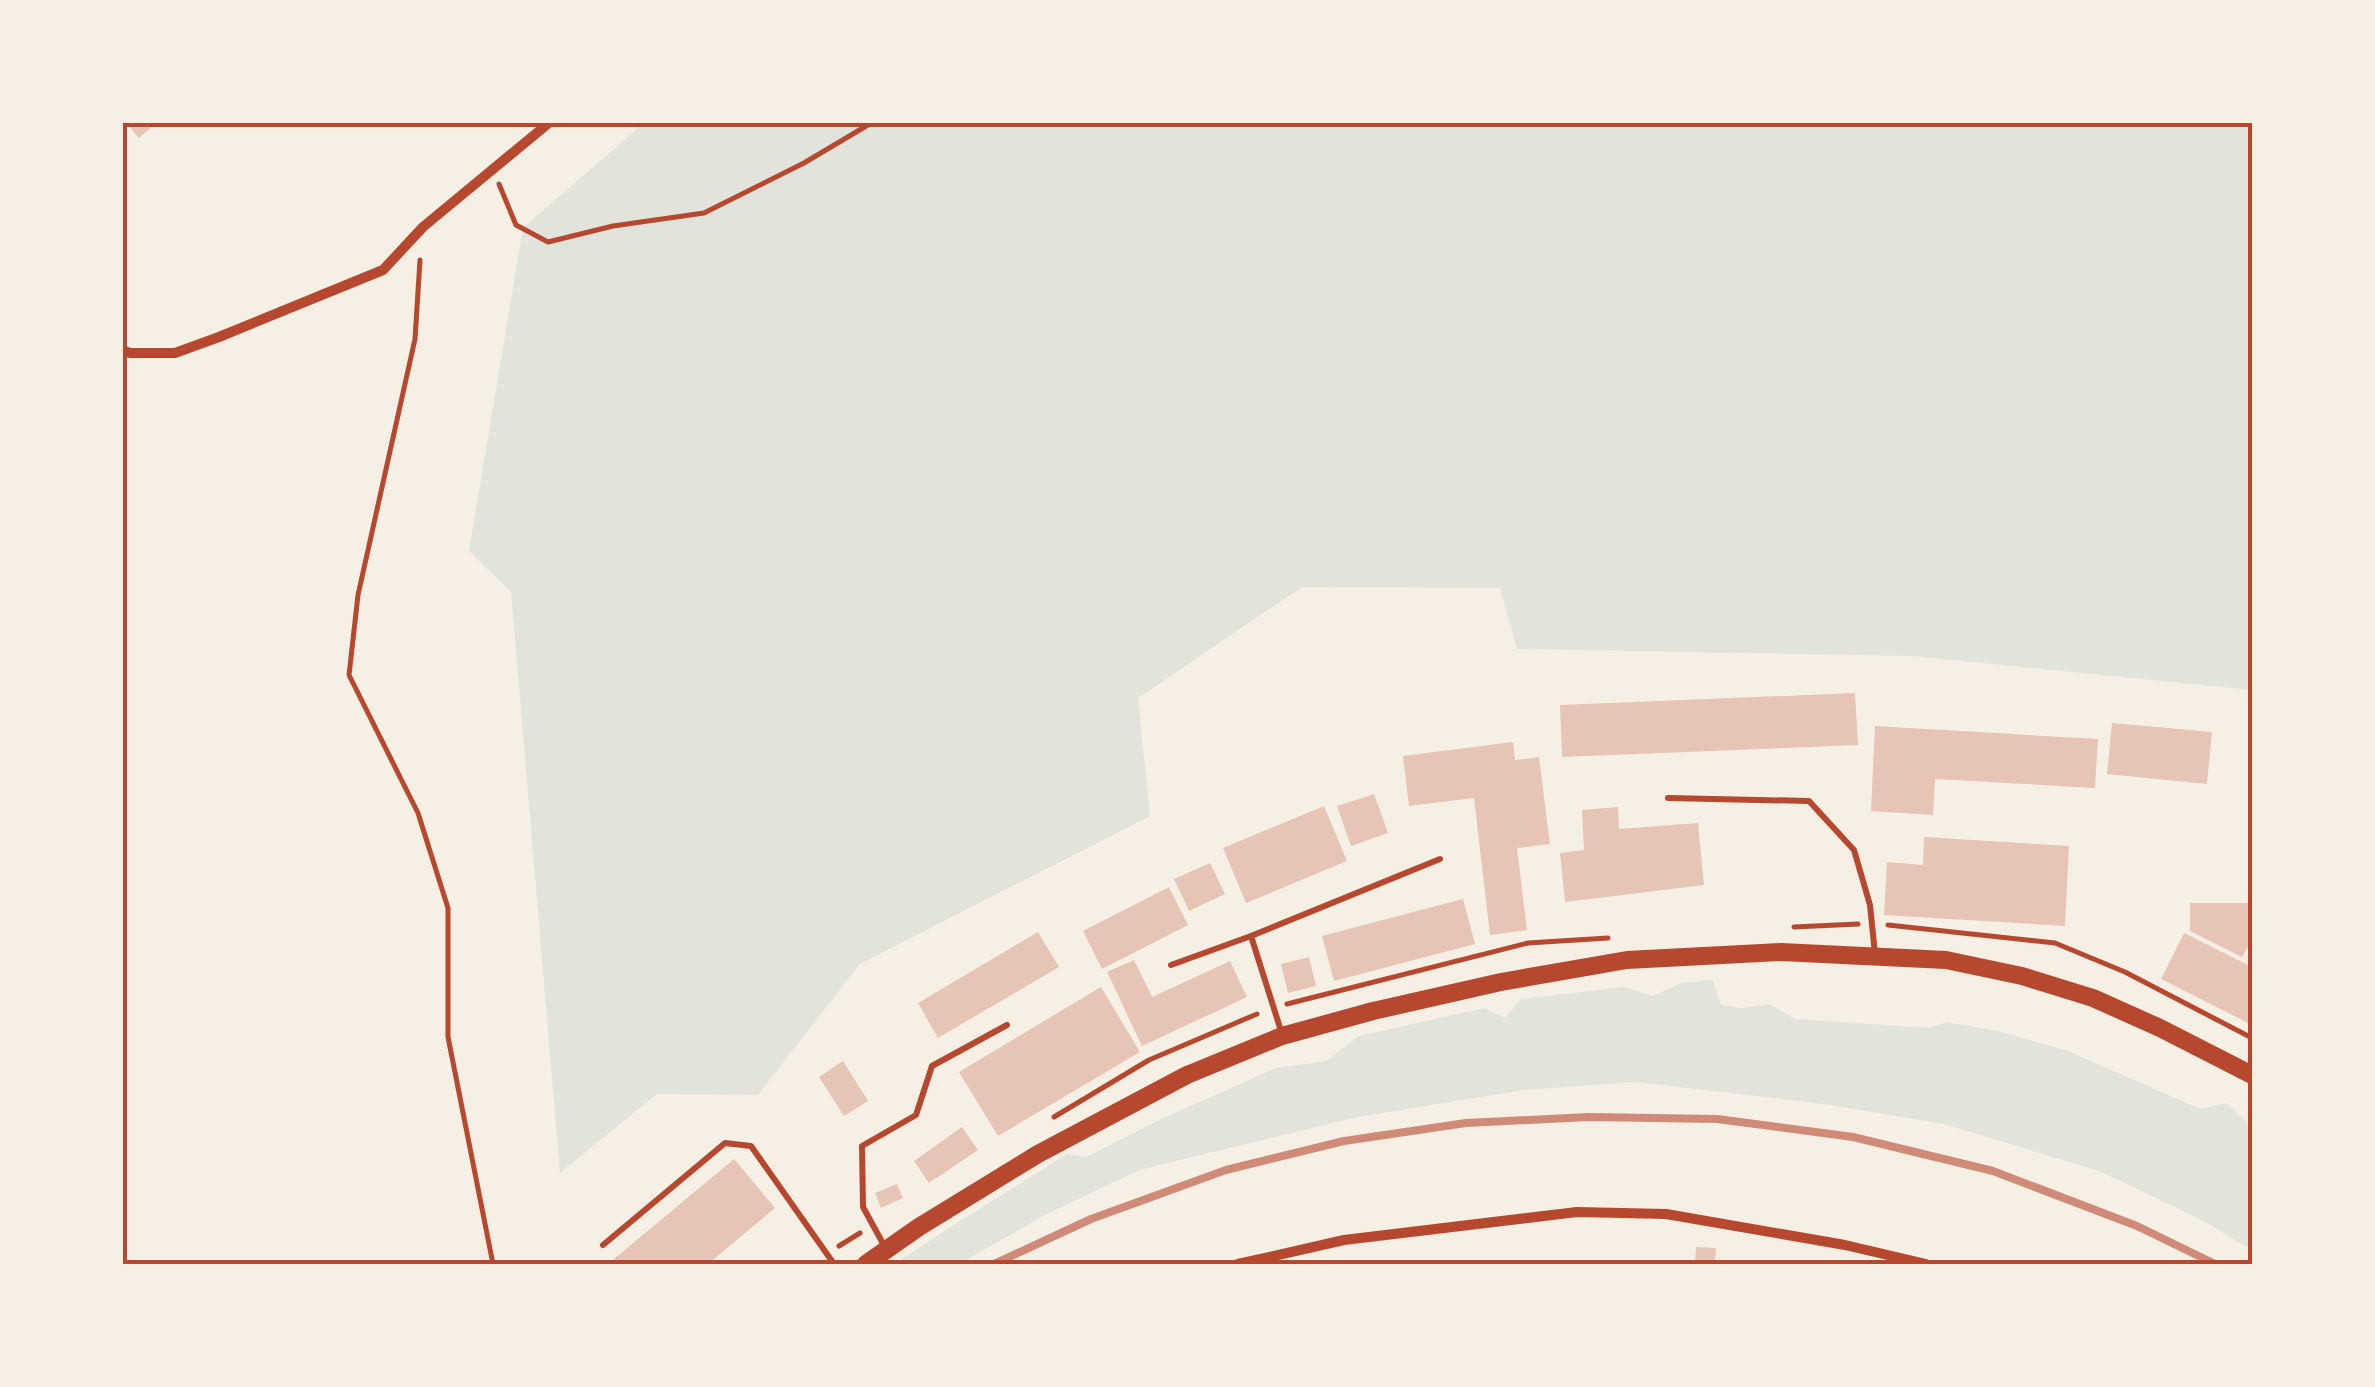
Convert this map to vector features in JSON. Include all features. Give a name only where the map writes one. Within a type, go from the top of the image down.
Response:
[{"type":"main road","points":[[866,1264],[1038,1154],[1187,1075],[1282,1036],[1374,1010],[1626,960],[1782,952],[1946,960],[2022,976],[2093,998],[2252,1075]]},
{"type":"street","points":[[122,350],[175,353],[383,270],[423,227],[550,122]]},
{"type":"street","points":[[1238,1264],[1344,1240],[1577,1212],[1666,1214],[1845,1245],[1926,1264]]},
{"type":"lane","points":[[1668,798],[1809,801],[1854,850],[1870,905],[1875,955]]},
{"type":"lane","points":[[1171,965],[1440,859]]},
{"type":"lane","points":[[1250,936],[1282,1036]]},
{"type":"lane","points":[[886,1250],[863,1207],[862,1146],[916,1116],[932,1066],[1006,1026]]},
{"type":"lane","points":[[603,1245],[724,1143],[751,1146],[834,1264]]},
{"type":"path","points":[[493,169],[516,226],[548,242],[613,226],[704,213],[804,164],[873,122]]},
{"type":"path","points":[[423,227],[415,339],[358,595],[349,674],[418,813],[448,908],[448,1037],[494,1264]]},
{"type":"path","points":[[1776,928],[1872,923],[2055,943],[2125,972],[2252,1038]]},
{"type":"path","points":[[1051,1118],[1148,1060],[1273,1007],[1528,942],[1624,937]]},
{"type":"path","points":[[826,1254],[873,1225]]},
{"type":"shaded area","points":[[644,123],[2252,123],[2252,690],[1911,656],[1517,649],[1500,588],[1302,587],[1138,698],[1150,816],[860,964],[758,1095],[657,1094],[560,1173],[511,592],[469,551],[523,228]]},
{"type":"shaded area","points":[[1713,980],[1721,1005],[1743,1008],[1769,1004],[1795,1019],[1930,1028],[1947,1022],[1998,1031],[2068,1051],[2200,1109],[2227,1103],[2252,1128],[2252,1250],[2200,1219],[2099,1171],[1944,1124],[1824,1104],[1636,1082],[1524,1090],[1353,1118],[1139,1170],[1045,1215],[959,1264],[895,1264],[1067,1154],[1086,1157],[1276,1068],[1326,1061],[1359,1036],[1484,1008],[1505,1018],[1521,999],[1624,987],[1653,996],[1681,983]]},
{"type":"building","points":[[125,122],[157,122],[139,138]]},
{"type":"building","points":[[1855,693],[1858,745],[1562,757],[1560,705]]},
{"type":"building","points":[[2112,723],[2212,732],[2207,784],[2107,774]]},
{"type":"building","points":[[1875,726],[2098,739],[2095,788],[1935,779],[1933,815],[1871,811]]},
{"type":"building","points":[[1513,742],[1515,760],[1539,757],[1550,844],[1517,848],[1527,930],[1490,935],[1474,798],[1409,806],[1403,756]]},
{"type":"building","points":[[1374,794],[1388,833],[1351,846],[1337,806]]},
{"type":"building","points":[[1324,806],[1347,861],[1246,903],[1223,848]]},
{"type":"building","points":[[1618,807],[1619,829],[1698,823],[1704,885],[1565,902],[1560,853],[1584,850],[1582,810]]},
{"type":"building","points":[[1924,837],[2069,846],[2065,926],[1884,915],[1887,862],[1923,865]]},
{"type":"building","points":[[1210,863],[1225,894],[1189,911],[1174,879]]},
{"type":"building","points":[[1169,887],[1188,925],[1102,969],[1083,931]]},
{"type":"building","points":[[1463,899],[1475,944],[1334,981],[1322,936]]},
{"type":"building","points":[[2190,903],[2252,903],[2252,939],[2242,957],[2190,931]]},
{"type":"building","points":[[1038,932],[1059,967],[938,1038],[918,1003]]},
{"type":"building","points":[[2184,933],[2252,967],[2252,1025],[2161,979]]},
{"type":"building","points":[[1309,957],[1316,986],[1288,993],[1281,964]]},
{"type":"building","points":[[1134,960],[1152,997],[1230,961],[1247,997],[1142,1046],[1107,972]]},
{"type":"building","points":[[1101,987],[1140,1052],[998,1136],[959,1072]]},
{"type":"building","points":[[843,1061],[868,1101],[844,1116],[819,1077]]},
{"type":"building","points":[[962,1127],[978,1150],[929,1183],[914,1161]]},
{"type":"building","points":[[734,1159],[775,1208],[708,1264],[618,1264],[614,1259]]},
{"type":"building","points":[[897,1184],[903,1198],[881,1208],[875,1193]]},
{"type":"building","points":[[1696,1247],[1716,1248],[1715,1264],[1695,1264]]},
{"type":"railway","points":[[994,1264],[1091,1219],[1226,1170],[1344,1141],[1466,1123],[1589,1117],[1717,1119],[1853,1137],[1993,1171],[2137,1226],[2215,1264]]}]
